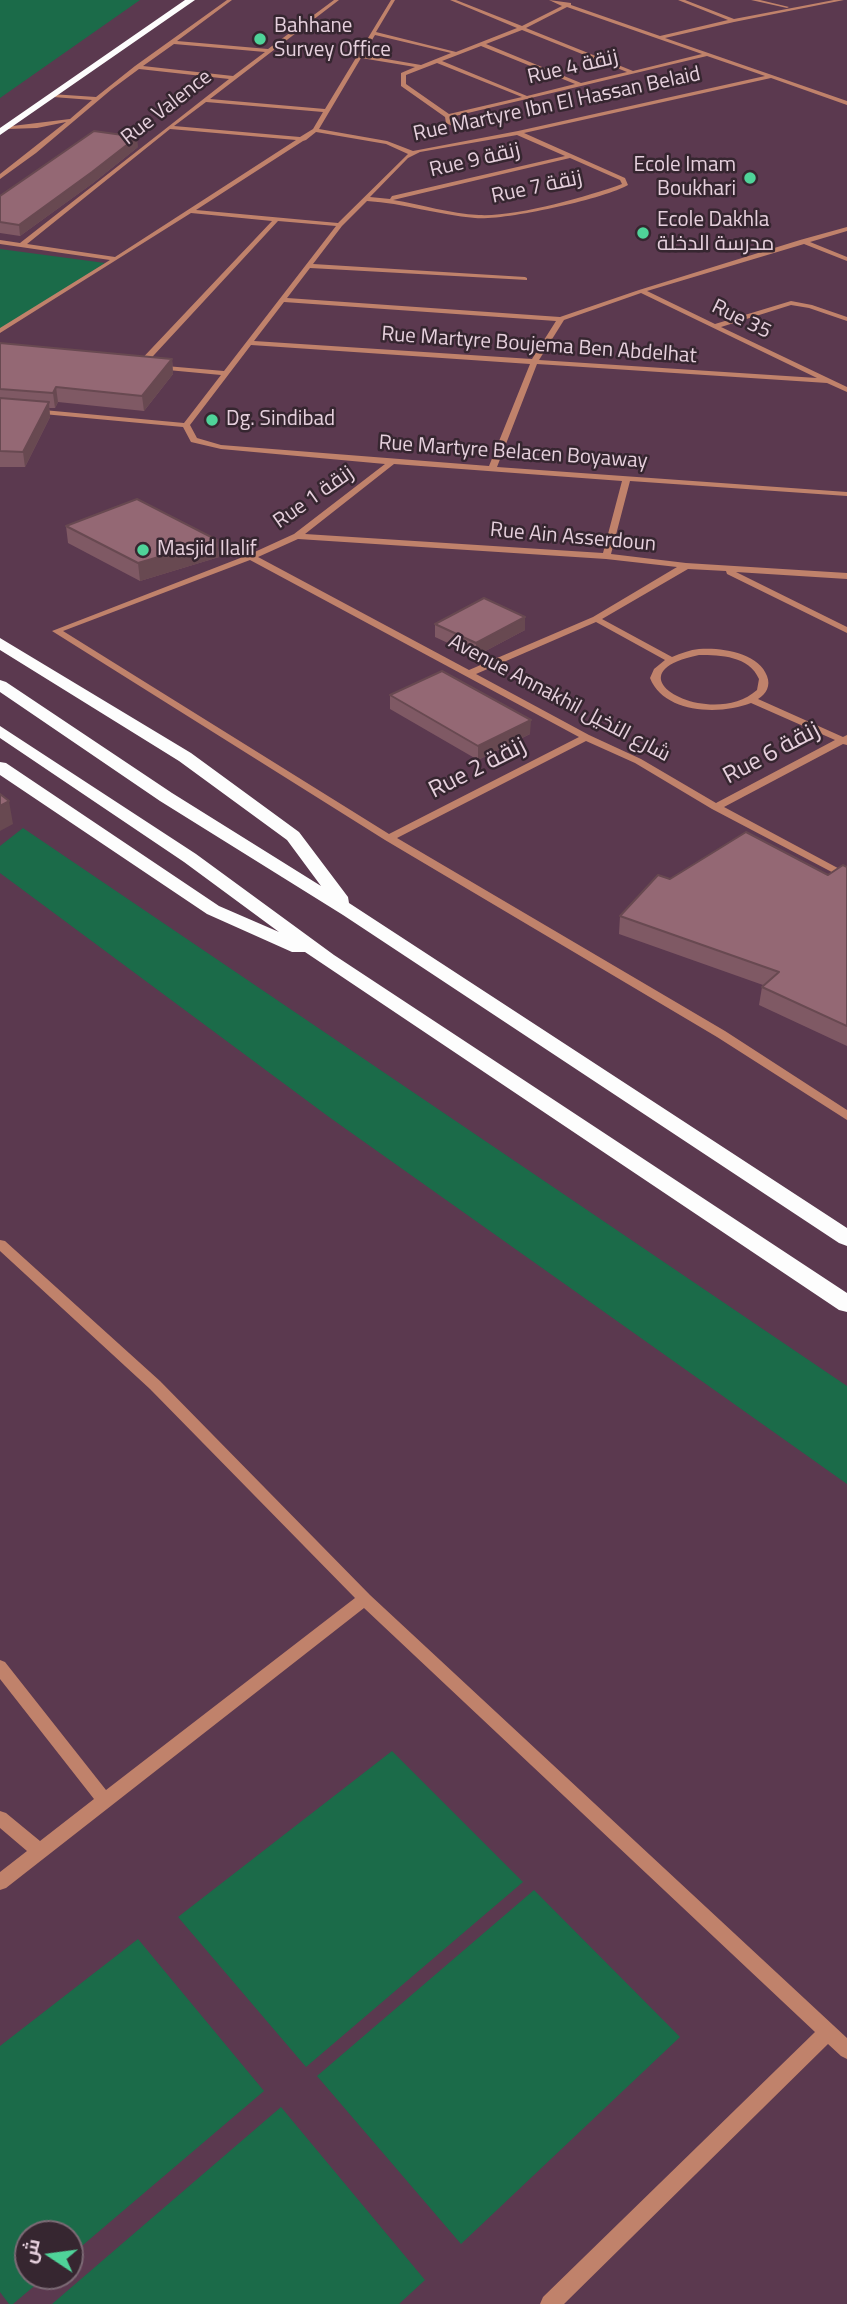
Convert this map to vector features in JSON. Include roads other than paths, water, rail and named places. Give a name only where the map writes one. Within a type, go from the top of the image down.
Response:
[{"type":"highway","points":[[72,69],[171,0]]},
{"type":"highway","points":[[4,129],[191,0]]},
{"type":"highway","points":[[0,643],[185,757],[293,836],[349,911]]},
{"type":"highway","points":[[0,685],[166,797],[349,911],[847,1238]]},
{"type":"highway","points":[[0,731],[190,858],[327,959],[847,1304]]},
{"type":"highway","points":[[0,766],[213,910],[261,933],[327,959]]},
{"type":"street","points":[[0,177],[137,67],[230,0]]},
{"type":"street","name":"Rue Valence","points":[[20,246],[169,127],[337,0]]},
{"type":"street","points":[[0,331],[316,130],[393,0]]},
{"type":"street","points":[[453,0],[632,72]]},
{"type":"street","points":[[551,0],[847,103]]},
{"type":"street","points":[[463,129],[448,122],[448,116],[403,85],[403,74],[522,27],[575,0]]},
{"type":"street","points":[[680,0],[734,20]]},
{"type":"street","points":[[753,0],[795,8]]},
{"type":"street","points":[[658,38],[734,20],[842,0]]},
{"type":"street","points":[[374,33],[457,53]]},
{"type":"street","points":[[172,42],[268,51]]},
{"type":"street","points":[[482,44],[580,84]]},
{"type":"street","name":"Rue 4 زنقة","points":[[448,116],[706,55]]},
{"type":"street","points":[[360,57],[422,67]]},
{"type":"street","points":[[438,61],[526,97]]},
{"type":"street","points":[[137,67],[233,78]]},
{"type":"street","name":"Rue Martyre Ibn El Hassan Belaid","points":[[186,425],[341,225],[399,163],[412,153],[518,133],[769,77]]},
{"type":"street","points":[[53,95],[98,99]]},
{"type":"street","points":[[205,100],[327,111]]},
{"type":"street","points":[[4,129],[71,119]]},
{"type":"street","points":[[169,127],[304,139]]},
{"type":"street","points":[[316,130],[387,143],[412,153]]},
{"type":"street","points":[[518,133],[572,156]]},
{"type":"street","name":"Rue 7 زنقة","points":[[367,199],[491,217],[625,185],[624,180],[572,156]]},
{"type":"street","name":"Rue 9 زنقة","points":[[387,200],[572,156]]},
{"type":"street","points":[[188,211],[341,225]]},
{"type":"street","points":[[139,366],[277,219]]},
{"type":"street","points":[[283,300],[561,319],[641,291],[847,229]]},
{"type":"street","points":[[801,241],[847,259]]},
{"type":"street","points":[[0,242],[116,259]]},
{"type":"street","points":[[310,266],[525,279]]},
{"type":"street","name":"Rue 35","points":[[641,291],[826,382]]},
{"type":"street","points":[[715,326],[786,304],[810,306],[847,319]]},
{"type":"street","points":[[492,469],[533,364],[561,319]]},
{"type":"street","name":"Rue Martyre Boujema Ben Abdelhat","points":[[251,343],[826,382]]},
{"type":"street","points":[[125,365],[227,373]]},
{"type":"street","points":[[826,382],[847,390]]},
{"type":"street","points":[[0,408],[186,425]]},
{"type":"street","name":"Rue Martyre Belacen Boyaway","points":[[186,425],[194,440],[206,445],[626,480],[847,494]]},
{"type":"street","name":"Rue 1 زنقة","points":[[56,631],[251,557],[297,536],[391,462]]},
{"type":"street","points":[[606,556],[626,480]]},
{"type":"street","name":"Rue Ain Asserdoun","points":[[297,536],[606,556],[686,566],[847,576]]},
{"type":"street","name":"Avenue Annakhil شارع النخيل","points":[[251,557],[586,737],[638,761],[716,807],[847,877]]},
{"type":"street","points":[[470,673],[596,619],[686,566]]},
{"type":"street","points":[[723,569],[847,629]]},
{"type":"street","points":[[596,619],[670,659]]},
{"type":"street","points":[[56,631],[389,838],[721,1034],[847,1116]]},
{"type":"street","points":[[699,652],[724,654],[746,660],[757,667],[765,685],[761,693],[751,699],[721,707],[704,706],[673,698],[657,682],[656,673],[660,665],[670,659],[699,652]]},
{"type":"street","points":[[751,699],[845,740]]},
{"type":"street","name":"Rue 2 زنقة","points":[[389,838],[586,737]]},
{"type":"street","name":"Rue 6 زنقة","points":[[716,807],[845,740]]},
{"type":"street","points":[[0,1244],[155,1385],[365,1599],[847,2050]]},
{"type":"street","points":[[0,1882],[365,1599]]},
{"type":"street","points":[[0,1667],[106,1801]]},
{"type":"street","points":[[0,1818],[40,1851]]},
{"type":"street","points":[[550,2304],[828,2031]]},
{"type":"place","name":"Bahhane Survey Office","points":[[260,39]]},
{"type":"place","name":"Ecole Imam Boukhari","points":[[750,178]]},
{"type":"place","name":"Ecole Dakhla مدرسة الدخلة","points":[[643,233]]},
{"type":"place","name":"Dg. Sindibad","points":[[212,420]]},
{"type":"place","name":"Masjid Ilalif","points":[[143,550]]}]
